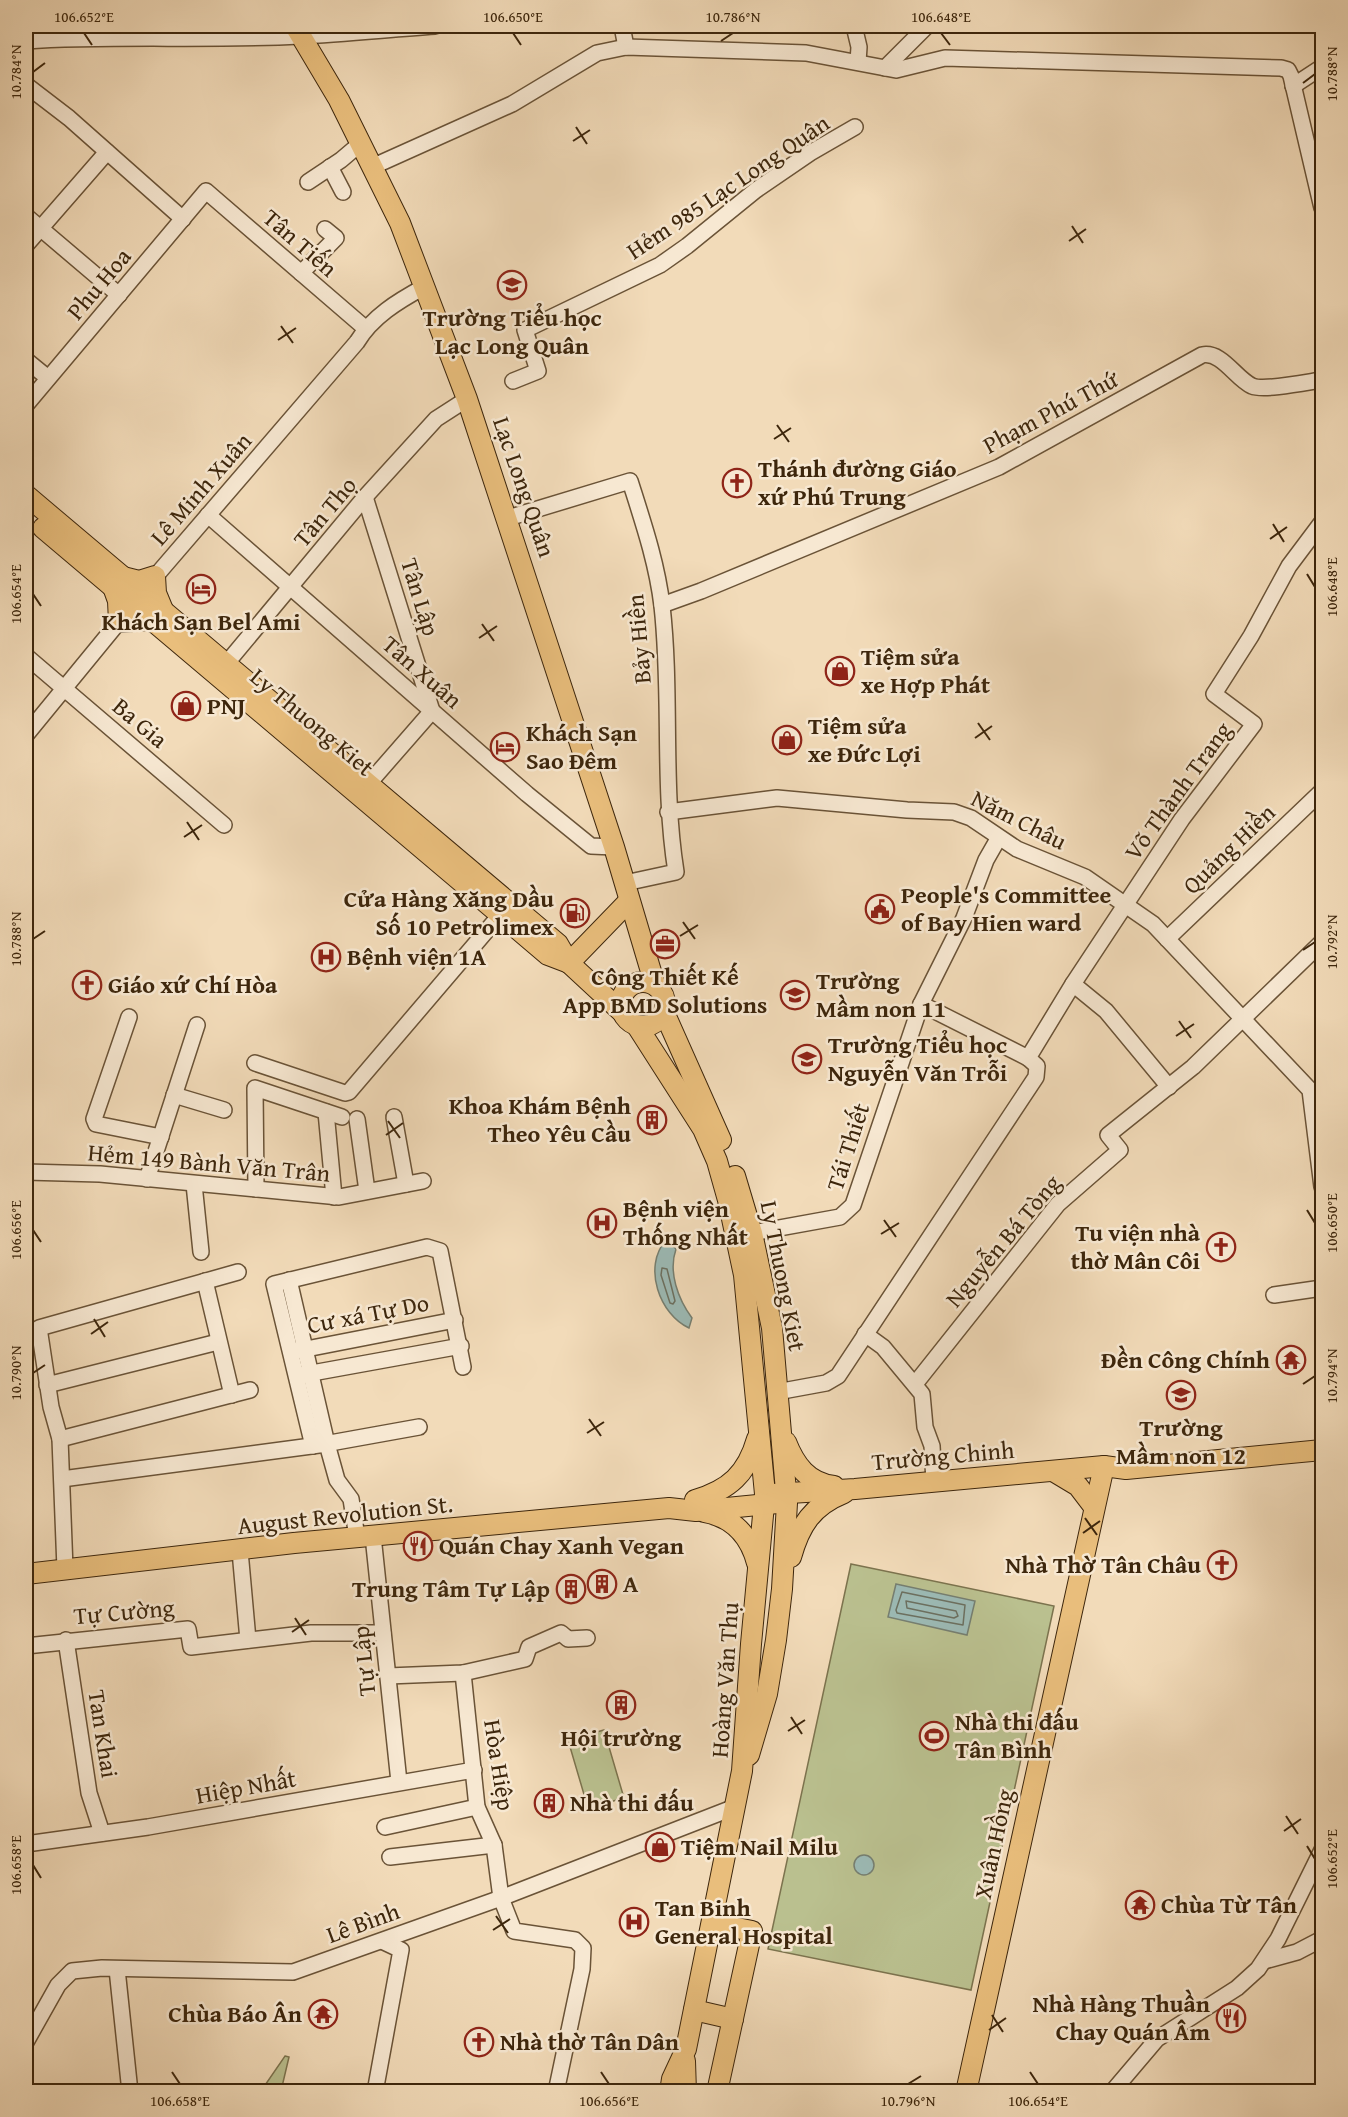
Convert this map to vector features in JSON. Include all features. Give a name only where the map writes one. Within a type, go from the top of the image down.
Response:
[{"type":"main road","name":"Lạc Long Quân","points":[[297,31],[339,100],[374,166],[400,223],[467,399],[508,518],[614,847],[654,985]]},
{"type":"main road","name":"Ly Thuong Kiet","points":[[26,495],[118,582]]},
{"type":"main road","name":"Ly Thuong Kiet","points":[[26,513],[118,582],[364,790]]},
{"type":"main road","points":[[155,576],[160,618],[119,622],[118,582],[155,576]]},
{"type":"main road","name":"Ly Thuong Kiet","points":[[160,618],[226,664],[500,915],[548,956],[569,963],[630,1019],[703,1129],[717,1161],[728,1200],[744,1275],[765,1499]]},
{"type":"main road","points":[[364,790],[558,944],[569,963],[627,893]]},
{"type":"main road","points":[[645,982],[654,985],[665,998],[664,1012],[656,1022],[630,1019],[622,997],[629,987],[645,982]]},
{"type":"main road","name":"Ly Thuong Kiet","points":[[664,1012],[728,1158],[752,1233],[772,1328],[786,1498]]},
{"type":"main road","points":[[780,1424],[790,1452],[805,1474],[821,1483],[855,1489]]},
{"type":"main road","points":[[696,1506],[737,1480],[750,1461],[758,1434]]},
{"type":"main road","name":"Trường Chinh","points":[[765,1499],[1104,1466],[1126,1469],[1250,1452],[1323,1439]]},
{"type":"main road","name":"Trường Chinh","points":[[1250,1452],[1323,1450]]},
{"type":"main road","points":[[761,1455],[782,1453]]},
{"type":"main road","name":"Xuân Hồng","points":[[966,2091],[1104,1466]]},
{"type":"main road","points":[[1053,1471],[1078,1486],[1094,1507]]},
{"type":"main road","points":[[782,1589],[796,1541],[806,1520],[821,1504],[855,1489]]},
{"type":"main road","name":"Hoàng Văn Thụ","points":[[742,1771],[757,1736],[767,1694],[782,1589],[786,1498]]},
{"type":"main road","name":"August Revolution St.","points":[[26,1574],[365,1536],[765,1499]]},
{"type":"main road","name":"Hoàng Văn Thụ","points":[[742,1771],[765,1499]]},
{"type":"main road","points":[[696,1506],[722,1517],[739,1528],[751,1545],[759,1574]]},
{"type":"main road","points":[[670,2091],[686,2049],[742,1771]]},
{"type":"main road","points":[[712,1923],[752,1932],[717,2091]]},
{"type":"main road","points":[[694,2010],[733,2019]]},
{"type":"main road","points":[[686,2049],[686,2091]]},
{"type":"street","points":[[26,41],[81,37],[144,39],[435,26]]},
{"type":"street","points":[[622,26],[626,47]]},
{"type":"street","points":[[854,26],[859,47],[858,62]]},
{"type":"street","points":[[885,68],[927,26]]},
{"type":"street","points":[[374,166],[512,104],[597,53],[626,47],[806,53],[885,68],[902,69],[941,59],[963,58],[1281,68],[1289,72],[1316,151],[1323,208]]},
{"type":"street","points":[[1293,86],[1323,67]]},
{"type":"street","points":[[26,85],[183,219]]},
{"type":"street","name":"Hẻm 985 Lạc Long Quân","points":[[513,381],[538,371],[525,330],[660,265],[765,184],[855,127]]},
{"type":"street","points":[[308,182],[361,143]]},
{"type":"street","points":[[26,245],[107,152]]},
{"type":"street","points":[[330,167],[343,192]]},
{"type":"street","name":"Phu Hoa","points":[[26,405],[206,191]]},
{"type":"street","name":"Tân Tiến","points":[[206,191],[365,328]]},
{"type":"street","points":[[26,216],[119,295]]},
{"type":"street","points":[[301,273],[336,238],[325,229]]},
{"type":"street","name":"Lê Minh Xuân","points":[[26,735],[155,576],[357,342],[365,328],[391,307],[424,287]]},
{"type":"street","name":"Phạm Phú Thứ","points":[[662,605],[702,591],[999,467],[1202,355],[1216,356],[1246,382],[1257,387],[1323,380]]},
{"type":"street","points":[[26,360],[48,378]]},
{"type":"street","name":"Tân Thọ","points":[[226,664],[365,497],[436,419],[467,399]]},
{"type":"street","name":"Bảy Hiền","points":[[508,518],[630,481],[649,541],[662,605],[668,812],[676,872],[627,893]]},
{"type":"street","name":"Tân Lập","points":[[365,497],[432,711]]},
{"type":"street","name":"Tân Xuân","points":[[208,515],[432,711],[591,846],[614,847]]},
{"type":"street","name":"Võ Thành Trang","points":[[1028,1058],[1073,984],[1182,819],[1254,724],[1214,694],[1251,636],[1289,566],[1323,522]]},
{"type":"street","name":"Ba Gia","points":[[26,656],[224,825]]},
{"type":"street","points":[[364,790],[432,711]]},
{"type":"street","name":"Quảng Hiền","points":[[1167,939],[1323,791]]},
{"type":"street","name":"Năm Châu","points":[[668,812],[777,798],[954,812],[971,818],[998,839],[1085,878],[1153,924],[1310,1090],[1323,1187]]},
{"type":"street","name":"Tái Thiết","points":[[752,1233],[840,1218],[850,1210],[921,1004],[964,918],[986,860],[998,839]]},
{"type":"street","points":[[255,1063],[345,1094],[349,1092],[500,915]]},
{"type":"street","name":"Nguyễn Bá Tòng","points":[[915,1384],[1058,1204],[1120,1150],[1108,1136],[1169,1088],[1323,942]]},
{"type":"street","points":[[1073,984],[1106,1011],[1169,1088]]},
{"type":"street","points":[[777,1392],[832,1380],[843,1370],[1036,1077],[1037,1066],[1028,1058],[921,1004]]},
{"type":"street","points":[[129,1017],[94,1119],[96,1124],[161,1137]]},
{"type":"street","points":[[147,1179],[197,1025]]},
{"type":"street","points":[[256,1189],[255,1088],[350,1118],[368,1191]]},
{"type":"street","points":[[174,1095],[224,1110]]},
{"type":"street","points":[[326,1112],[334,1197]]},
{"type":"street","points":[[394,1117],[406,1184]]},
{"type":"street","name":"Hẻm 149 Bành Văn Trân","points":[[26,1172],[100,1174],[334,1197],[423,1181]]},
{"type":"street","points":[[194,1184],[201,1252]]},
{"type":"street","name":"Tự Lập","points":[[399,1782],[383,1634],[365,1536],[351,1499],[337,1480],[320,1445],[298,1351],[274,1284],[427,1247],[440,1251],[455,1320]]},
{"type":"street","points":[[65,1569],[60,1439],[47,1385],[39,1328],[238,1272]]},
{"type":"street","points":[[206,1281],[218,1342],[232,1395]]},
{"type":"street","points":[[1274,1295],[1323,1288]]},
{"type":"street","points":[[455,1320],[464,1367]]},
{"type":"street","name":"Cư xá Tự Do","points":[[298,1351],[455,1320]]},
{"type":"street","points":[[865,1334],[883,1347],[915,1384],[924,1399],[925,1427],[932,1446],[934,1482]]},
{"type":"street","points":[[47,1385],[218,1342]]},
{"type":"street","name":"Cư xá Tự Do","points":[[303,1375],[461,1346]]},
{"type":"street","points":[[60,1439],[250,1390]]},
{"type":"street","points":[[62,1479],[320,1445],[419,1427]]},
{"type":"street","points":[[240,1551],[248,1640]]},
{"type":"street","name":"Tự Cường","points":[[26,1646],[66,1640],[189,1629],[191,1647],[311,1632],[383,1634]]},
{"type":"street","points":[[388,1676],[463,1673],[525,1659],[529,1647],[561,1633],[568,1639],[587,1638]]},
{"type":"street","name":"Tan Khai","points":[[66,1640],[89,1793],[102,1833]]},
{"type":"street","name":"Hòa Hiệp","points":[[463,1673],[477,1807],[494,1845],[501,1898],[514,1931],[575,1940],[583,1948],[582,1969],[556,2091]]},
{"type":"street","name":"Hiệp Nhất","points":[[26,1844],[474,1770]]},
{"type":"street","points":[[385,1827],[477,1807]]},
{"type":"street","name":"Lê Bình","points":[[26,2042],[68,1974],[82,1969],[287,1972],[501,1898],[735,1807]]},
{"type":"street","points":[[390,1857],[494,1845]]},
{"type":"street","points":[[1112,2091],[1157,2039],[1237,1988],[1264,1961],[1323,1850]]},
{"type":"street","points":[[1264,1961],[1297,1952],[1323,1939]]},
{"type":"street","points":[[375,2091],[401,1950],[382,1941]]},
{"type":"street","points":[[117,1969],[130,2091]]},
{"type":"green space","points":[[851,1564],[1054,1606],[971,1990],[768,1949]]},
{"type":"green space","points":[[604,1730],[624,1798],[588,1808],[568,1740]]},
{"type":"green space","points":[[285,2056],[289,2057],[281,2091],[261,2091]]},
{"type":"water","points":[[666,1240],[676,1249],[674,1276],[682,1302],[692,1318],[689,1328],[670,1313],[658,1289],[655,1263]]},
{"type":"water","points":[[896,1584],[975,1601],[967,1635],[888,1617]]},
{"type":"water","points":[[860,1855],[868,1855],[874,1861],[874,1869],[868,1875],[860,1875],[854,1869],[854,1861]]},
{"type":"place","name":"Trường Tiểu học Lạc Long Quân","points":[[512,285]]},
{"type":"place","name":"Thánh đường Giáo xứ Phú Trung","points":[[737,483]]},
{"type":"place","name":"Khách Sạn Bel Ami","points":[[201,589]]},
{"type":"place","name":"Tiệm sửa xe Hợp Phát","points":[[840,671]]},
{"type":"place","name":"PNJ","points":[[186,706]]},
{"type":"place","name":"Tiệm sửa xe Đức Lợi","points":[[787,740]]},
{"type":"place","name":"Khách Sạn Sao Đêm","points":[[505,747]]},
{"type":"place","name":"People's Committee of Bay Hien ward","points":[[880,909]]},
{"type":"place","name":"Cửa Hàng Xăng Dầu Số 10 Petrolimex","points":[[575,913]]},
{"type":"place","name":"Công Thiết Kế App BMD Solutions","points":[[665,944]]},
{"type":"place","name":"Bệnh viện 1A","points":[[326,957]]},
{"type":"place","name":"Giáo xứ Chí Hòa","points":[[87,985]]},
{"type":"place","name":"Trường Mầm non 11","points":[[795,995]]},
{"type":"place","name":"Trường Tiểu học Nguyễn Văn Trỗi","points":[[807,1059]]},
{"type":"place","name":"Khoa Khám Bệnh Theo Yêu Cầu","points":[[652,1120]]},
{"type":"place","name":"Bệnh viện Thống Nhất","points":[[602,1223]]},
{"type":"place","name":"Tu viện nhà thờ Mân Côi","points":[[1221,1247]]},
{"type":"place","name":"Đền Công Chính","points":[[1291,1360]]},
{"type":"place","name":"Trường Mầm non 12","points":[[1181,1395]]},
{"type":"place","name":"Quán Chay Xanh Vegan","points":[[418,1546]]},
{"type":"place","name":"Nhà Thờ Tân Châu","points":[[1222,1565]]},
{"type":"place","name":"A","points":[[602,1584]]},
{"type":"place","name":"Trung Tâm Tự Lập","points":[[571,1589]]},
{"type":"place","name":"Hội trường","points":[[621,1705]]},
{"type":"place","name":"Nhà thi đấu Tân Bình","points":[[934,1736]]},
{"type":"place","name":"Nhà thi đấu","points":[[549,1803]]},
{"type":"place","name":"Tiệm Nail Milu","points":[[660,1847]]},
{"type":"place","name":"Chùa Từ Tân","points":[[1140,1905]]},
{"type":"place","name":"Tan Binh General Hospital","points":[[634,1922]]},
{"type":"place","name":"Chùa Báo Ân","points":[[323,2014]]},
{"type":"place","name":"Nhà Hàng Thuần Chay Quán Âm","points":[[1231,2018]]},
{"type":"place","name":"Nhà thờ Tân Dân","points":[[479,2042]]}]
